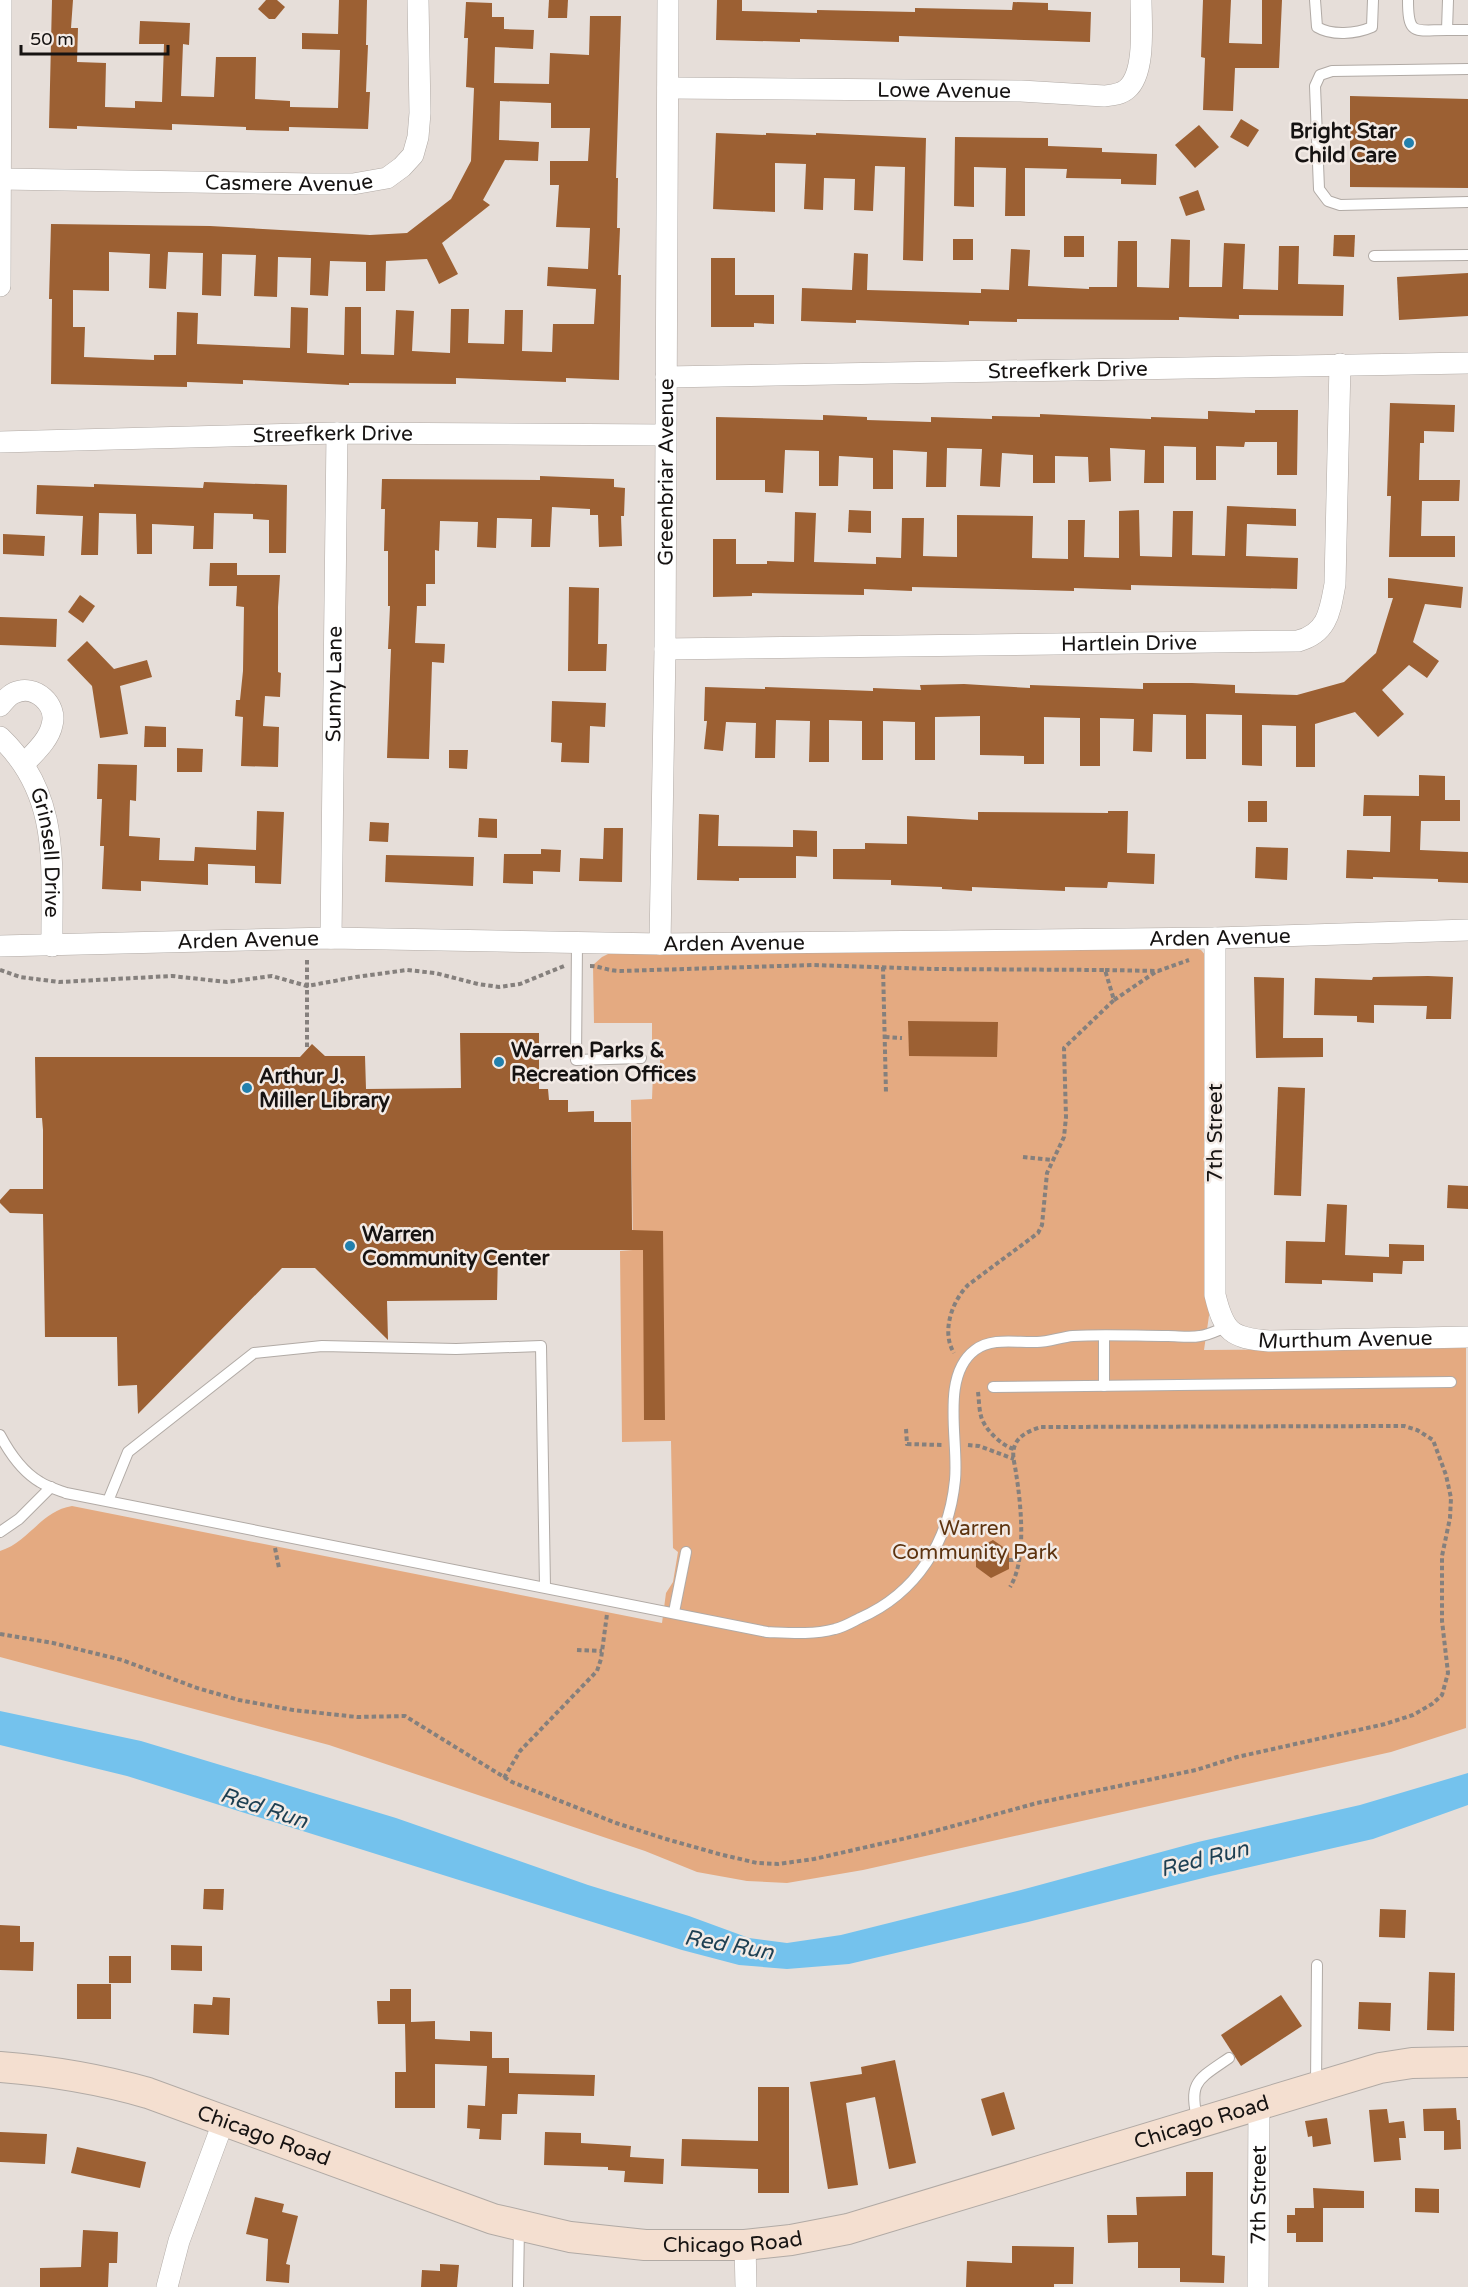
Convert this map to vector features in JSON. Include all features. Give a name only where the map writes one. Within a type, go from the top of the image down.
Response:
[{"type":"street","points":[[0,286],[1,0]]},
{"type":"street","name":"Casmere Avenue","points":[[1,179],[353,184],[387,178],[413,155],[418,137],[420,113],[418,0]]},
{"type":"street","name":"Greenbriar Avenue","points":[[660,944],[665,649],[668,0]]},
{"type":"street","name":"Lowe Avenue","points":[[669,88],[1021,91],[1116,95],[1128,88],[1139,62],[1142,43],[1141,0]]},
{"type":"street","name":"Streefkerk Drive","points":[[666,377],[1468,363]]},
{"type":"street","name":"Hartlein Drive","points":[[665,649],[1310,638],[1326,622],[1335,584],[1340,364]]},
{"type":"street","name":"Streefkerk Drive","points":[[0,442],[337,433],[665,435]]},
{"type":"street","name":"Sunny Lane","points":[[331,938],[337,433]]},
{"type":"street","name":"Grinsell Drive","points":[[0,706],[12,693],[22,690],[34,692],[47,701],[53,711],[52,726],[41,746],[24,764]]},
{"type":"street","name":"Grinsell Drive","points":[[0,737],[24,764],[45,810],[51,841],[52,946]]},
{"type":"street","name":"Arden Avenue","points":[[0,946],[331,938],[660,944],[1215,938],[1468,930]]},
{"type":"street","name":"7th Street","points":[[1215,938],[1215,1295],[1226,1327]]},
{"type":"street","name":"Murthum Avenue","points":[[1226,1327],[1241,1337],[1269,1341],[1468,1337]]},
{"type":"street","name":"Chicago Road","points":[[0,2067],[50,2071],[102,2080],[148,2093],[412,2190],[519,2226],[570,2237],[645,2245],[746,2245],[790,2240],[848,2229],[1380,2068],[1413,2063],[1468,2062]]},
{"type":"street","name":"7th Street","points":[[1258,2287],[1260,2104]]},
{"type":"street","points":[[167,2287],[179,2241],[224,2120]]},
{"type":"street","points":[[746,2245],[746,2287]]},
{"type":"lane","points":[[1315,0],[1317,27],[1326,33],[1363,31],[1372,27],[1373,0]]},
{"type":"lane","points":[[1408,0],[1408,19],[1416,30],[1468,30]]},
{"type":"lane","points":[[1447,30],[1448,0]]},
{"type":"lane","points":[[1468,69],[1332,71],[1320,75],[1315,86],[1319,189],[1328,201],[1340,205],[1468,202]]},
{"type":"lane","points":[[1374,256],[1468,255]]},
{"type":"lane","points":[[577,942],[576,1060],[641,1058]]},
{"type":"lane","points":[[0,1435],[6,1448],[39,1482],[66,1493],[767,1632],[802,1634],[837,1629],[871,1614],[895,1599],[914,1581],[934,1553],[950,1513],[956,1477],[954,1395],[957,1372],[964,1360],[978,1347],[996,1342],[1039,1342],[1072,1336],[1201,1336],[1226,1327]]},
{"type":"lane","points":[[1104,1336],[1104,1386]]},
{"type":"lane","points":[[108,1501],[128,1452],[254,1353],[322,1346],[456,1349],[541,1346],[545,1587]]},
{"type":"lane","points":[[993,1387],[1451,1382]]},
{"type":"lane","points":[[0,1532],[20,1519],[51,1487]]},
{"type":"lane","points":[[674,1612],[686,1552]]},
{"type":"lane","points":[[1316,2086],[1317,1965]]},
{"type":"lane","points":[[1198,2122],[1192,2101],[1193,2091],[1202,2076],[1229,2058]]},
{"type":"lane","points":[[518,2287],[519,2226]]},
{"type":"path","points":[[307,954],[307,1047]]},
{"type":"path","points":[[1014,1449],[1007,1447],[984,1422],[973,1367],[953,1353],[950,1346],[948,1336],[954,1303],[968,1285],[1038,1233],[1042,1225],[1047,1173],[1064,1137],[1066,1117],[1064,1048],[1114,1000],[1158,971],[1189,960]]},
{"type":"path","points":[[0,970],[20,977],[59,982],[172,976],[227,982],[272,976],[307,986],[356,976],[407,970],[435,973],[499,987],[520,984],[567,965],[596,966],[605,971],[802,965],[1158,971]]},
{"type":"path","points":[[884,968],[886,1094]]},
{"type":"path","points":[[1105,970],[1114,1000]]},
{"type":"path","points":[[885,1037],[902,1038]]},
{"type":"path","points":[[1023,1157],[1052,1160]]},
{"type":"path","points":[[0,1634],[53,1643],[122,1660],[197,1688],[239,1700],[293,1710],[357,1717],[405,1716],[504,1778],[616,1823],[719,1854],[757,1863],[778,1864],[924,1834],[1037,1803],[1196,1770],[1237,1757],[1385,1724],[1413,1715],[1432,1704],[1442,1695],[1446,1686],[1448,1659],[1442,1622],[1442,1556],[1450,1518],[1451,1498],[1433,1440],[1404,1426],[1041,1427],[1030,1430],[1015,1444],[1014,1449],[1019,1502],[1020,1560],[1017,1576],[1011,1587]]},
{"type":"path","points":[[1009,1560],[1020,1560]]},
{"type":"path","points":[[504,1778],[520,1751],[597,1671],[609,1599]]},
{"type":"path","points":[[577,1650],[602,1651]]},
{"type":"green space","name":"Warren Community Park","points":[[1194,948],[1201,950],[1206,956],[1211,1302],[1204,1350],[1466,1348],[1466,1728],[1391,1752],[863,1870],[787,1883],[747,1881],[697,1872],[645,1851],[329,1745],[0,1657],[0,1551],[19,1541],[52,1514],[72,1506],[662,1623],[666,1593],[673,1582],[678,1552],[673,1548],[671,1441],[622,1442],[620,1251],[633,1250],[631,1100],[652,1099],[653,1073],[660,1071],[660,1043],[652,1042],[652,1023],[594,1023],[593,965],[610,953]]},
{"type":"water","name":"Red Run","points":[[0,1711],[141,1741],[396,1818],[749,1938],[787,1943],[841,1935],[1021,1890],[1198,1842],[1360,1805],[1468,1773],[1468,1805],[1373,1839],[849,1964],[787,1969],[739,1965],[682,1950],[127,1776],[0,1745]]},
{"type":"building","points":[[52,0],[73,0],[71,28],[78,28],[77,62],[106,63],[105,107],[135,108],[135,101],[162,102],[164,44],[139,44],[140,21],[190,23],[189,45],[183,44],[181,96],[214,97],[216,57],[256,57],[255,99],[290,101],[290,107],[338,108],[340,50],[302,49],[302,33],[338,34],[339,0],[367,0],[366,92],[370,92],[368,129],[289,127],[289,131],[246,130],[246,127],[172,124],[172,130],[77,126],[77,129],[49,128]]},
{"type":"building","points":[[266,0],[277,0],[285,7],[275,19],[269,19],[258,9]]},
{"type":"building","points":[[549,0],[568,0],[567,18],[548,18]]},
{"type":"building","points":[[717,0],[742,0],[742,11],[817,13],[817,10],[915,12],[915,8],[1012,10],[1013,2],[1048,3],[1048,10],[1091,12],[1090,42],[899,36],[899,42],[800,39],[800,42],[716,40]]},
{"type":"building","points":[[1203,0],[1231,0],[1229,43],[1262,44],[1262,0],[1282,0],[1279,68],[1235,68],[1233,111],[1203,110],[1205,58],[1201,57]]},
{"type":"building","points":[[466,2],[492,3],[492,17],[504,17],[504,29],[534,30],[533,49],[495,47],[494,83],[549,84],[550,53],[589,55],[590,16],[621,16],[616,178],[618,178],[617,228],[620,228],[618,275],[621,275],[619,380],[566,378],[566,382],[456,378],[456,384],[349,383],[349,385],[243,380],[243,384],[187,382],[187,387],[51,384],[52,299],[49,299],[51,224],[210,226],[370,235],[407,233],[451,199],[471,161],[474,88],[466,87],[468,38],[464,38]],"holes":[[[500,101],[551,103],[551,128],[590,128],[588,161],[550,161],[550,185],[559,185],[556,227],[590,228],[588,269],[548,267],[547,286],[596,289],[594,324],[553,324],[552,352],[522,351],[523,310],[505,310],[504,344],[468,343],[469,309],[451,309],[450,353],[412,351],[414,311],[396,310],[394,355],[361,354],[361,307],[345,307],[344,355],[307,353],[308,308],[291,307],[290,348],[197,344],[198,313],[177,312],[176,355],[154,355],[154,360],[84,357],[85,327],[73,327],[73,290],[109,291],[109,252],[150,254],[149,288],[166,289],[168,252],[203,253],[202,295],[221,296],[222,254],[256,255],[254,296],[277,297],[278,257],[311,258],[310,295],[328,296],[330,261],[366,262],[366,291],[385,291],[386,261],[427,259],[439,284],[458,274],[442,243],[490,205],[483,200],[505,160],[538,161],[539,142],[499,140]]]},
{"type":"building","name":"Bright Star Child Care","points":[[1350,96],[1468,99],[1468,188],[1350,187]]},
{"type":"building","points":[[1241,119],[1259,130],[1248,147],[1230,137]]},
{"type":"building","points":[[1199,125],[1219,147],[1195,168],[1175,145]]},
{"type":"building","points":[[716,133],[816,135],[816,133],[926,138],[923,261],[903,260],[905,167],[875,166],[873,211],[854,210],[855,179],[824,178],[823,210],[804,209],[806,164],[775,163],[775,212],[713,209]]},
{"type":"building","points":[[955,137],[1048,138],[1048,146],[1102,148],[1102,152],[1157,154],[1156,185],[1121,184],[1121,179],[1066,178],[1067,169],[1025,168],[1025,216],[1005,216],[1006,168],[974,167],[974,207],[954,206]]},
{"type":"building","points":[[1198,190],[1205,210],[1186,216],[1179,197]]},
{"type":"building","points":[[1334,235],[1355,235],[1354,257],[1333,256]]},
{"type":"building","points":[[1064,236],[1084,236],[1084,257],[1064,257]]},
{"type":"building","points":[[953,239],[973,239],[973,260],[953,260]]},
{"type":"building","points":[[1171,239],[1190,240],[1189,287],[1222,287],[1224,243],[1245,244],[1243,289],[1278,290],[1279,246],[1299,246],[1298,284],[1344,285],[1343,316],[1239,315],[1239,319],[1179,317],[1179,320],[1017,319],[1017,322],[969,321],[969,325],[856,320],[856,323],[801,321],[802,288],[852,290],[854,253],[868,254],[867,290],[981,293],[981,289],[1009,290],[1011,249],[1030,250],[1028,286],[1089,289],[1089,287],[1117,287],[1118,241],[1137,241],[1137,287],[1169,288]]},
{"type":"building","points":[[711,258],[735,258],[735,295],[774,295],[774,324],[754,323],[754,327],[711,327]]},
{"type":"building","points":[[1468,273],[1468,316],[1399,320],[1397,277]]},
{"type":"building","points":[[1390,403],[1455,405],[1454,432],[1424,431],[1424,443],[1420,443],[1419,480],[1460,480],[1459,501],[1422,501],[1421,536],[1455,536],[1455,557],[1389,557],[1391,496],[1387,496]]},
{"type":"building","points":[[1255,410],[1298,410],[1297,475],[1277,475],[1277,442],[1245,442],[1244,447],[1216,446],[1216,480],[1196,480],[1196,447],[1164,446],[1164,483],[1144,483],[1145,450],[1110,448],[1111,481],[1089,482],[1088,457],[1055,456],[1055,483],[1033,483],[1033,455],[1002,453],[1000,487],[980,486],[982,449],[947,448],[946,487],[926,487],[927,452],[893,450],[893,489],[873,489],[873,458],[839,456],[838,486],[819,486],[819,451],[785,450],[783,493],[765,492],[765,480],[716,480],[716,417],[823,420],[823,415],[867,417],[867,420],[931,422],[931,417],[992,419],[992,416],[1040,417],[1040,414],[1208,419],[1208,411],[1255,413]]},
{"type":"building","points":[[540,476],[614,479],[614,487],[625,488],[624,516],[621,516],[622,546],[599,547],[598,515],[590,515],[590,509],[552,507],[550,547],[531,547],[532,519],[497,518],[496,548],[477,547],[478,522],[440,521],[439,551],[435,550],[435,584],[426,584],[426,606],[417,606],[415,643],[445,644],[444,663],[432,662],[429,759],[387,758],[391,649],[388,649],[390,606],[388,606],[388,551],[384,551],[385,509],[381,509],[382,479],[540,480]]},
{"type":"building","points":[[204,482],[287,485],[286,553],[269,553],[269,520],[253,519],[253,514],[214,513],[213,549],[193,549],[194,526],[152,524],[152,554],[137,554],[136,514],[99,513],[98,555],[81,555],[83,516],[36,514],[37,485],[94,487],[94,484],[203,488]]},
{"type":"building","points":[[1227,506],[1296,509],[1296,526],[1247,524],[1246,556],[1298,558],[1297,589],[1131,585],[1131,590],[1074,588],[1074,591],[912,587],[912,591],[864,589],[864,595],[752,593],[752,596],[713,597],[713,539],[736,539],[736,564],[767,564],[767,561],[794,562],[795,512],[816,513],[814,562],[876,564],[876,557],[901,558],[902,518],[924,518],[923,556],[957,557],[957,515],[1033,516],[1032,558],[1068,559],[1068,520],[1085,520],[1084,557],[1119,558],[1119,511],[1139,510],[1140,556],[1172,557],[1173,511],[1193,511],[1192,555],[1225,556]]},
{"type":"building","points":[[849,510],[871,511],[871,533],[848,532]]},
{"type":"building","points":[[3,534],[45,536],[44,556],[3,554]]},
{"type":"building","points":[[210,563],[237,563],[237,575],[280,575],[278,672],[281,673],[280,697],[265,696],[263,726],[279,727],[278,767],[241,766],[243,717],[235,716],[236,700],[240,700],[243,671],[244,607],[236,606],[237,586],[209,586]]},
{"type":"building","points":[[1388,578],[1463,587],[1461,608],[1425,604],[1413,642],[1439,661],[1427,678],[1409,665],[1382,690],[1404,714],[1378,737],[1355,712],[1315,724],[1315,767],[1296,767],[1296,726],[1262,725],[1262,766],[1242,765],[1242,715],[1206,714],[1206,759],[1186,759],[1186,715],[1153,714],[1152,752],[1133,751],[1134,719],[1100,718],[1100,766],[1080,766],[1080,718],[1044,717],[1044,764],[1024,764],[1024,756],[980,755],[980,716],[935,717],[935,760],[915,760],[915,722],[883,721],[883,760],[862,760],[862,721],[829,720],[829,762],[809,762],[810,721],[776,720],[775,758],[755,758],[756,723],[726,722],[723,751],[704,749],[707,721],[704,721],[705,687],[873,691],[873,688],[921,690],[920,685],[964,684],[1030,688],[1030,685],[1143,689],[1143,683],[1192,683],[1235,685],[1235,693],[1297,695],[1344,682],[1376,653],[1393,598],[1388,598]]},
{"type":"building","points":[[569,587],[599,588],[598,644],[607,644],[606,671],[568,671]]},
{"type":"building","points":[[80,595],[95,606],[83,623],[68,612]]},
{"type":"building","points":[[0,617],[57,619],[56,647],[0,645]]},
{"type":"building","points":[[87,641],[114,669],[147,660],[152,677],[120,686],[128,734],[100,738],[92,686],[67,660]]},
{"type":"building","points":[[552,701],[606,703],[605,727],[590,726],[589,763],[561,762],[562,743],[551,742]]},
{"type":"building","points":[[145,726],[166,727],[166,747],[144,747]]},
{"type":"building","points":[[177,748],[203,749],[202,772],[177,772]]},
{"type":"building","points":[[449,750],[468,750],[467,769],[449,768]]},
{"type":"building","points":[[98,764],[137,765],[136,801],[130,800],[129,836],[160,838],[159,860],[194,861],[195,847],[256,850],[257,811],[284,812],[281,884],[255,883],[255,866],[208,864],[208,885],[141,881],[141,891],[102,889],[104,846],[100,846],[102,799],[97,799]]},
{"type":"building","points":[[1419,775],[1445,776],[1445,800],[1460,800],[1460,821],[1421,821],[1420,850],[1468,852],[1468,883],[1438,882],[1438,879],[1346,878],[1347,850],[1390,852],[1391,816],[1363,816],[1364,795],[1419,796]]},
{"type":"building","points":[[1248,801],[1267,801],[1267,822],[1248,822]]},
{"type":"building","points":[[1108,811],[1128,811],[1127,853],[1155,854],[1154,884],[1108,882],[1107,888],[1065,887],[1065,891],[972,887],[972,891],[891,885],[891,880],[833,879],[833,849],[865,849],[865,843],[907,844],[907,816],[978,820],[978,812],[1108,813]]},
{"type":"building","points":[[699,814],[719,815],[718,846],[793,847],[793,830],[817,831],[817,857],[796,856],[796,878],[739,878],[739,881],[697,880]]},
{"type":"building","points":[[479,818],[497,819],[497,838],[478,837]]},
{"type":"building","points":[[370,822],[389,823],[388,842],[369,841]]},
{"type":"building","points":[[604,828],[623,828],[622,882],[579,881],[580,858],[603,859]]},
{"type":"building","points":[[1256,847],[1288,848],[1287,880],[1255,878]]},
{"type":"building","points":[[541,849],[561,850],[560,872],[533,871],[533,884],[503,883],[504,854],[541,854]]},
{"type":"building","points":[[386,855],[474,857],[473,886],[385,882]]},
{"type":"building","points":[[1254,977],[1284,978],[1283,1038],[1323,1038],[1323,1057],[1256,1058]]},
{"type":"building","points":[[1373,977],[1453,977],[1451,1019],[1426,1019],[1427,1006],[1374,1005],[1374,1023],[1357,1022],[1357,1016],[1314,1015],[1315,978],[1372,980]]},
{"type":"building","points":[[908,1021],[998,1022],[997,1057],[909,1056]]},
{"type":"building","name":"Warren Community Center","points":[[460,1033],[539,1033],[539,1089],[548,1089],[549,1100],[568,1100],[568,1112],[594,1111],[594,1122],[631,1122],[632,1230],[663,1231],[665,1420],[644,1420],[643,1250],[498,1250],[497,1300],[387,1301],[388,1340],[315,1268],[282,1268],[138,1414],[137,1385],[118,1386],[117,1337],[45,1337],[43,1214],[10,1213],[0,1203],[10,1189],[43,1189],[43,1130],[42,1118],[36,1118],[35,1057],[300,1057],[312,1044],[325,1056],[365,1056],[366,1089],[461,1088]]},
{"type":"building","points":[[1278,1087],[1305,1088],[1301,1196],[1274,1195]]},
{"type":"building","points":[[1448,1185],[1468,1186],[1468,1209],[1447,1208]]},
{"type":"building","points":[[1327,1204],[1347,1205],[1345,1255],[1389,1257],[1389,1244],[1424,1245],[1424,1261],[1403,1261],[1402,1274],[1373,1273],[1373,1282],[1322,1280],[1322,1284],[1285,1283],[1286,1241],[1325,1242]]},
{"type":"building","points":[[993,1540],[1009,1551],[1009,1569],[991,1578],[976,1567],[976,1549]]},
{"type":"building","points":[[204,1889],[224,1889],[223,1910],[203,1909]]},
{"type":"building","points":[[1380,1909],[1406,1910],[1405,1938],[1379,1937]]},
{"type":"building","points":[[0,1925],[20,1926],[20,1942],[34,1942],[33,1971],[0,1970]]},
{"type":"building","points":[[171,1945],[202,1946],[202,1971],[171,1970]]},
{"type":"building","points":[[109,1956],[131,1956],[131,1983],[109,1983]]},
{"type":"building","points":[[1429,1972],[1455,1973],[1454,2031],[1427,2030]]},
{"type":"building","points":[[77,1984],[111,1984],[111,2019],[77,2019]]},
{"type":"building","points":[[390,1989],[411,1989],[411,2022],[435,2021],[435,2039],[470,2041],[470,2031],[492,2032],[492,2058],[509,2058],[509,2073],[595,2075],[594,2096],[518,2094],[517,2114],[502,2114],[501,2140],[479,2139],[480,2129],[467,2128],[468,2105],[485,2106],[487,2066],[435,2064],[435,2108],[395,2108],[395,2072],[406,2072],[405,2024],[378,2024],[377,2001],[390,2001]]},
{"type":"building","points":[[1281,1995],[1302,2026],[1241,2066],[1221,2035]]},
{"type":"building","points":[[213,1997],[230,1998],[229,2035],[193,2033],[194,2004],[212,2005]]},
{"type":"building","points":[[1359,2002],[1391,2003],[1390,2031],[1358,2029]]},
{"type":"building","points":[[895,2060],[916,2163],[889,2169],[875,2097],[846,2103],[858,2185],[828,2189],[810,2082],[862,2074],[861,2067]]},
{"type":"building","points":[[758,2087],[789,2087],[789,2193],[758,2193],[758,2169],[681,2166],[682,2139],[758,2141]]},
{"type":"building","points":[[1004,2092],[1015,2129],[992,2136],[981,2099]]},
{"type":"building","points":[[1456,2108],[1457,2120],[1460,2120],[1461,2149],[1444,2150],[1444,2131],[1424,2131],[1423,2109]]},
{"type":"building","points":[[1387,2109],[1389,2123],[1404,2121],[1406,2138],[1399,2138],[1401,2160],[1374,2162],[1369,2110]]},
{"type":"building","points":[[1327,2118],[1331,2144],[1313,2147],[1312,2136],[1308,2137],[1305,2121]]},
{"type":"building","points":[[0,2132],[47,2134],[45,2164],[0,2162]]},
{"type":"building","points":[[545,2132],[581,2133],[581,2143],[631,2146],[630,2157],[664,2159],[663,2184],[624,2182],[625,2171],[608,2170],[608,2167],[544,2165]]},
{"type":"building","points":[[77,2147],[146,2162],[140,2188],[71,2173]]},
{"type":"building","points":[[1186,2172],[1213,2172],[1212,2255],[1225,2256],[1224,2283],[1180,2282],[1180,2268],[1138,2268],[1138,2242],[1108,2243],[1107,2215],[1137,2215],[1136,2197],[1186,2196]]},
{"type":"building","points":[[1313,2188],[1364,2191],[1364,2208],[1323,2208],[1323,2242],[1296,2242],[1296,2233],[1287,2233],[1287,2215],[1295,2215],[1295,2208],[1314,2208]]},
{"type":"building","points":[[1415,2188],[1439,2189],[1439,2213],[1415,2212]]},
{"type":"building","points":[[255,2197],[284,2204],[282,2212],[298,2216],[286,2264],[290,2265],[289,2283],[266,2281],[268,2239],[246,2234]]},
{"type":"building","points":[[83,2230],[118,2232],[117,2263],[109,2263],[108,2287],[40,2287],[40,2268],[81,2267]]},
{"type":"building","points":[[1012,2246],[1074,2247],[1073,2284],[1054,2284],[1054,2287],[966,2287],[967,2261],[1012,2263]]},
{"type":"building","points":[[440,2264],[459,2265],[457,2287],[421,2287],[422,2270],[440,2271]]},
{"type":"place","name":"Bright Star Child Care","points":[[1409,143]]},
{"type":"place","name":"Warren Parks & Recreation Offices","points":[[499,1062]]},
{"type":"place","name":"Arthur J. Miller Library","points":[[247,1088]]},
{"type":"place","name":"Warren Community Center","points":[[350,1246]]}]
